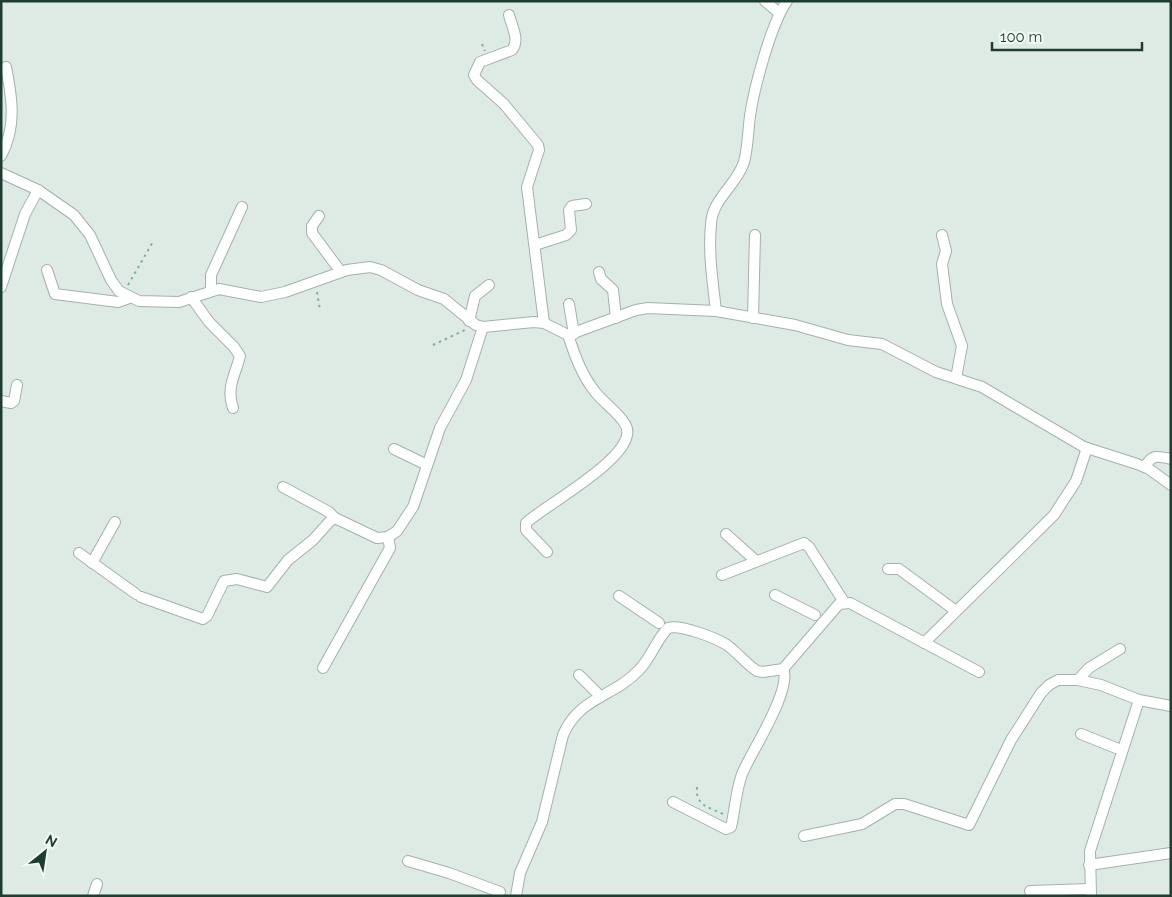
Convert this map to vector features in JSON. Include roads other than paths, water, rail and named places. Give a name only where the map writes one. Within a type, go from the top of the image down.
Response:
[{"type":"street","points":[[765,1],[779,13]]},
{"type":"street","points":[[716,311],[711,244],[712,213],[736,180],[745,160],[751,108],[779,13],[787,1]]},
{"type":"street","points":[[509,15],[517,41],[515,46],[512,50],[480,62],[474,74],[477,80],[504,104],[538,145],[539,150],[526,187],[544,323]]},
{"type":"street","points":[[1,156],[8,141],[13,117],[6,67]]},
{"type":"street","points":[[1,172],[38,190],[74,214],[84,224],[111,280],[126,296],[138,301],[170,303],[211,290],[228,289],[261,297],[285,292],[358,267],[381,270],[418,290],[444,299],[453,304],[476,324],[544,323],[571,334],[636,310],[648,308],[716,311],[795,325],[848,340],[891,346],[936,372],[982,387],[1087,448],[1145,467],[1171,485]]},
{"type":"street","points":[[1,287],[25,214],[38,190]]},
{"type":"street","points":[[535,245],[566,234],[571,230],[569,210],[572,206],[586,204]]},
{"type":"street","points":[[211,290],[210,275],[242,207]]},
{"type":"street","points":[[320,216],[312,226],[312,233],[341,272]]},
{"type":"street","points":[[754,318],[755,235]]},
{"type":"street","points":[[942,235],[946,251],[942,264],[947,304],[962,346],[956,378]]},
{"type":"street","points":[[48,270],[55,294],[118,302],[126,296]]},
{"type":"street","points":[[599,272],[602,279],[612,290],[616,318]]},
{"type":"street","points":[[283,487],[369,536],[377,538],[388,537],[397,531],[408,516],[440,428],[466,380],[476,324],[475,296],[489,285]]},
{"type":"street","points":[[191,297],[209,322],[234,347],[240,356],[231,383],[229,396],[233,408]]},
{"type":"street","points":[[547,552],[526,530],[526,523],[604,467],[626,443],[628,433],[626,424],[596,393],[583,374],[571,334],[569,304]]},
{"type":"street","points":[[1,400],[11,404],[14,401],[17,385]]},
{"type":"street","points":[[924,643],[1054,515],[1076,481],[1087,448]]},
{"type":"street","points":[[394,449],[427,465]]},
{"type":"street","points":[[1145,467],[1150,458],[1154,456],[1171,459]]},
{"type":"street","points":[[79,553],[138,596],[203,619],[207,616],[224,582],[237,579],[267,587],[288,560],[313,540],[335,518]]},
{"type":"street","points":[[92,563],[115,522]]},
{"type":"street","points":[[726,534],[756,561]]},
{"type":"street","points":[[323,668],[390,548],[388,537]]},
{"type":"street","points":[[722,575],[804,543],[809,547],[844,602]]},
{"type":"street","points":[[888,569],[899,569],[956,611]]},
{"type":"street","points":[[775,595],[820,618]]},
{"type":"street","points":[[620,596],[664,626],[678,627],[718,640],[731,648],[757,671],[783,669],[820,618],[844,602],[850,603],[979,672]]},
{"type":"street","points":[[408,861],[449,873],[509,895],[542,822],[563,735],[576,714],[638,671],[664,626]]},
{"type":"street","points":[[1078,680],[1089,668],[1120,649]]},
{"type":"street","points":[[673,802],[726,829],[731,827],[741,777],[766,731],[782,687],[785,673],[783,669]]},
{"type":"street","points":[[579,676],[600,696]]},
{"type":"street","points":[[804,836],[862,824],[895,804],[904,804],[969,825],[1008,746],[1041,693],[1058,680],[1078,680],[1101,684],[1139,700],[1171,706]]},
{"type":"street","points":[[1030,891],[1090,892],[1090,851],[1120,750],[1139,700]]},
{"type":"street","points":[[1081,734],[1120,750]]},
{"type":"street","points":[[1089,864],[1171,853]]},
{"type":"street","points":[[93,896],[98,884]]}]
